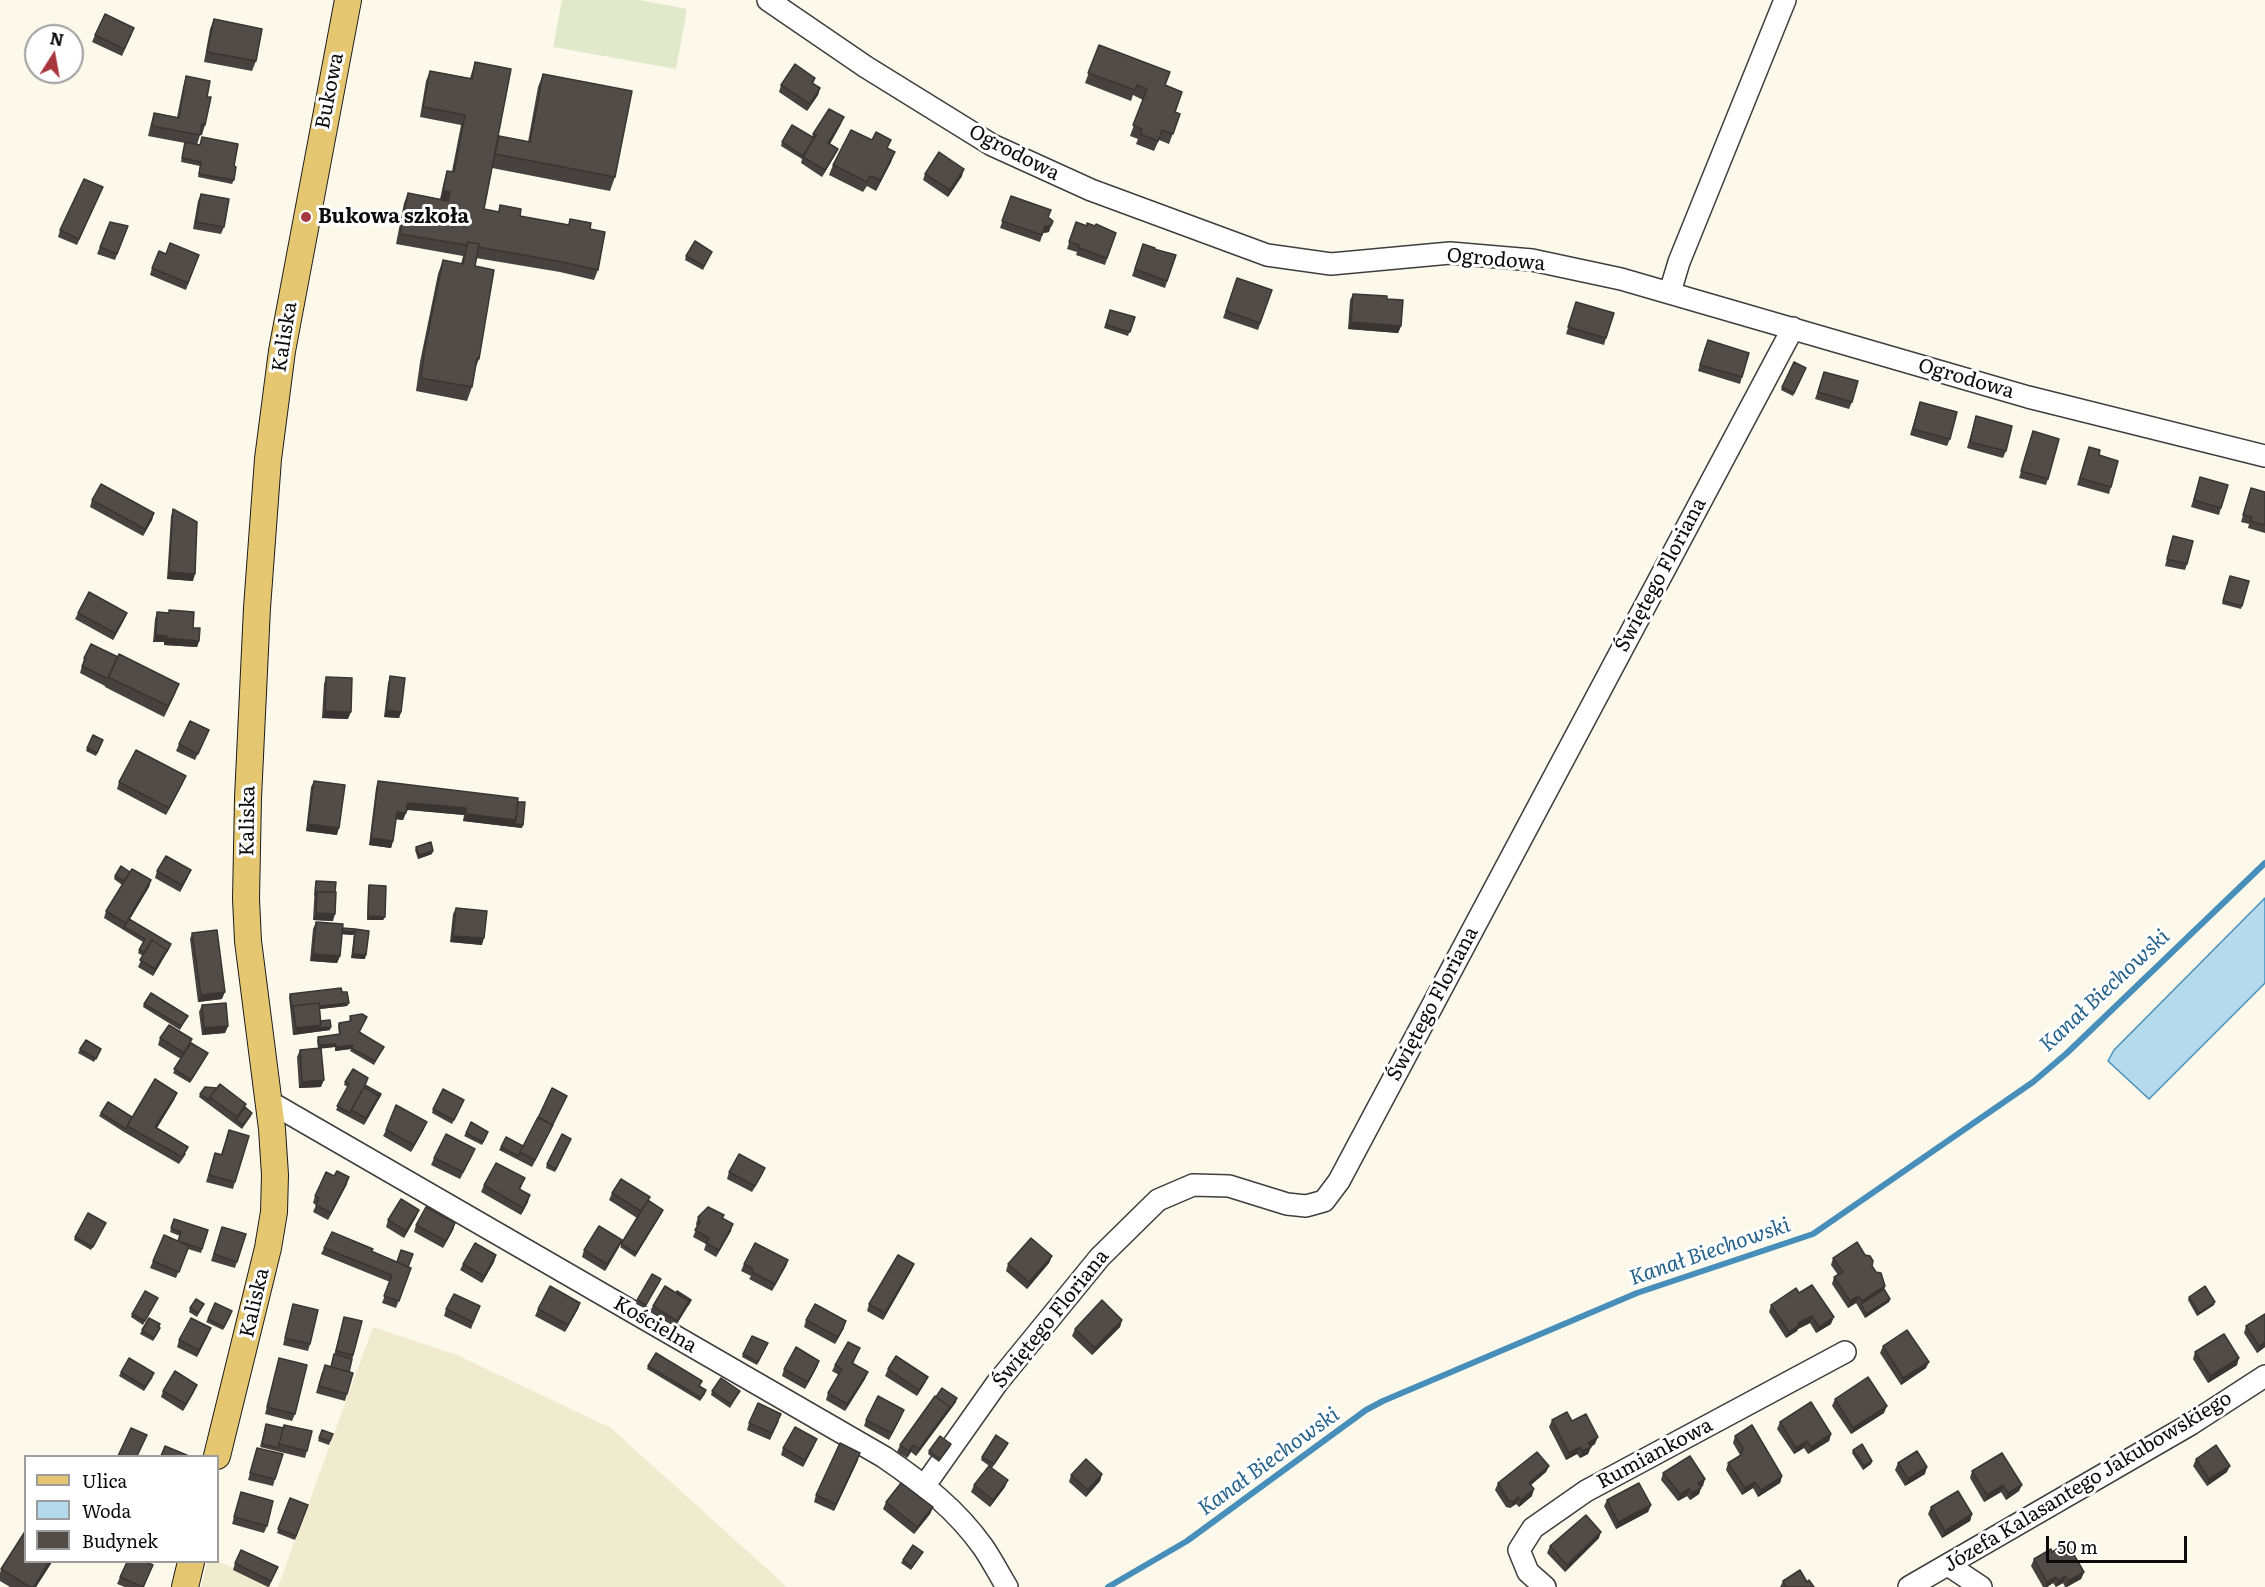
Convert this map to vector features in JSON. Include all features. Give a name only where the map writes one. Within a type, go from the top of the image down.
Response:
[{"type":"main road","name":"Bukowa","points":[[312,182],[348,0]]},
{"type":"main road","name":"Kaliska","points":[[217,1455],[268,1248],[274,1212],[275,1174],[268,1101],[248,941],[246,899],[248,798],[257,608],[268,459],[282,351],[312,182]]},
{"type":"main road","points":[[185,1587],[191,1563]]},
{"type":"street","name":"Ogrodowa","points":[[768,0],[866,67],[992,145],[1091,190],[1267,255],[1331,264],[1450,254],[1532,260],[1670,292],[2028,397],[2265,456]]},
{"type":"street","points":[[1670,292],[1679,262],[1785,0]]},
{"type":"street","name":"Świętego Floriana","points":[[925,1485],[997,1383],[1092,1266],[1158,1200],[1193,1185],[1229,1186],[1287,1204],[1306,1206],[1324,1201],[1339,1181],[1793,328]]},
{"type":"street","name":"Kościelna","points":[[268,1101],[884,1457],[925,1485],[964,1523],[984,1548],[1007,1587]]},
{"type":"street","name":"Rumiankowa","points":[[1545,1587],[1528,1572],[1519,1550],[1533,1528],[1586,1491],[1845,1352]]},
{"type":"street","name":"Józefa Kalasantego Jakubowskiego","points":[[1909,1587],[2191,1424],[2265,1376]]},
{"type":"street","points":[[1948,1565],[1980,1587]]},
{"type":"shaded area","points":[[373,1327],[457,1355],[611,1428],[787,1587],[278,1587]]},
{"type":"shaded area","points":[[219,1561],[273,1587],[201,1587],[207,1563]]},
{"type":"green space","points":[[562,0],[639,0],[687,9],[676,69],[553,47]]},
{"type":"water","points":[[2265,898],[2265,983],[2149,1099],[2108,1061],[2114,1050]]},
{"type":"building","points":[[105,14],[134,28],[124,49],[95,35]]},
{"type":"building","points":[[214,19],[262,29],[256,61],[207,52]]},
{"type":"building","points":[[1099,45],[1170,72],[1165,85],[1182,92],[1175,112],[1180,114],[1173,134],[1162,130],[1158,141],[1140,134],[1142,129],[1133,125],[1147,89],[1137,85],[1135,90],[1088,73]]},
{"type":"building","points":[[475,62],[511,69],[484,209],[499,212],[500,205],[521,209],[520,216],[569,225],[570,219],[591,223],[590,229],[605,232],[598,270],[478,247],[479,244],[468,242],[466,245],[400,234],[408,193],[448,201],[450,192],[443,191],[447,171],[454,172],[465,115],[423,107],[430,71],[472,79]]},
{"type":"building","points":[[795,64],[815,78],[812,83],[820,88],[810,104],[781,85]]},
{"type":"building","points":[[543,74],[632,91],[615,177],[495,154],[499,136],[530,142]]},
{"type":"building","points":[[186,76],[210,81],[207,97],[211,97],[205,125],[202,124],[200,135],[152,126],[154,113],[179,118]]},
{"type":"building","points":[[829,109],[844,117],[828,143],[838,149],[825,170],[803,157],[816,135],[813,134]]},
{"type":"building","points":[[792,125],[814,138],[803,156],[782,142]]},
{"type":"building","points":[[851,130],[872,140],[876,132],[891,140],[887,148],[895,152],[880,180],[870,176],[867,182],[833,165]]},
{"type":"building","points":[[202,137],[238,144],[234,180],[199,174],[201,162],[182,158],[185,142],[200,145]]},
{"type":"building","points":[[939,152],[964,169],[950,190],[925,174]]},
{"type":"building","points":[[84,179],[103,187],[79,239],[60,230]]},
{"type":"building","points":[[201,194],[229,199],[224,227],[196,222]]},
{"type":"building","points":[[1011,196],[1051,210],[1048,217],[1053,221],[1051,226],[1045,226],[1042,235],[1002,221]]},
{"type":"building","points":[[110,222],[128,226],[117,254],[100,247]]},
{"type":"building","points":[[1076,222],[1087,226],[1087,223],[1095,226],[1096,224],[1116,233],[1107,258],[1069,242]]},
{"type":"building","points":[[695,241],[712,252],[704,266],[686,256]]},
{"type":"building","points":[[468,242],[479,244],[475,266],[494,270],[472,387],[421,378],[443,260],[463,264]]},
{"type":"building","points":[[170,243],[199,255],[188,283],[152,268],[159,251],[166,254]]},
{"type":"building","points":[[1143,244],[1176,255],[1167,281],[1135,269]]},
{"type":"building","points":[[1237,278],[1272,290],[1260,323],[1226,311]]},
{"type":"building","points":[[1353,294],[1387,296],[1387,299],[1403,300],[1401,326],[1351,322]]},
{"type":"building","points":[[1576,302],[1614,313],[1606,338],[1568,327]]},
{"type":"building","points":[[1110,310],[1135,317],[1130,332],[1106,325]]},
{"type":"building","points":[[1708,340],[1749,353],[1742,377],[1700,365]]},
{"type":"building","points":[[1794,362],[1806,368],[1794,393],[1782,387]]},
{"type":"building","points":[[1824,372],[1858,381],[1852,402],[1818,392]]},
{"type":"building","points":[[1920,402],[1957,412],[1950,439],[1913,429]]},
{"type":"building","points":[[1976,416],[2012,426],[2006,451],[1970,442]]},
{"type":"building","points":[[2033,431],[2059,439],[2048,479],[2021,471]]},
{"type":"building","points":[[2089,447],[2100,450],[2099,455],[2118,461],[2111,487],[2080,478]]},
{"type":"building","points":[[2200,477],[2228,485],[2221,508],[2194,500]]},
{"type":"building","points":[[101,484],[154,513],[145,529],[92,500]]},
{"type":"building","points":[[2251,488],[2265,492],[2265,525],[2250,521],[2252,517],[2243,515]]},
{"type":"building","points":[[173,509],[197,522],[195,574],[169,572]]},
{"type":"building","points":[[2173,536],[2193,541],[2187,564],[2167,559]]},
{"type":"building","points":[[2230,576],[2249,581],[2242,606],[2223,601]]},
{"type":"building","points":[[89,592],[127,613],[115,633],[78,613]]},
{"type":"building","points":[[169,610],[194,612],[193,628],[200,628],[199,641],[156,635],[157,612],[169,613]]},
{"type":"building","points":[[91,644],[118,657],[108,679],[82,666]]},
{"type":"building","points":[[119,654],[179,684],[168,706],[108,677]]},
{"type":"building","points":[[390,676],[405,678],[401,712],[387,710]]},
{"type":"building","points":[[326,677],[352,678],[351,712],[325,711]]},
{"type":"building","points":[[190,721],[209,730],[198,754],[179,744]]},
{"type":"building","points":[[93,735],[103,740],[97,753],[87,748]]},
{"type":"building","points":[[136,750],[186,776],[169,808],[119,782]]},
{"type":"building","points":[[314,781],[345,785],[339,828],[308,824]]},
{"type":"building","points":[[378,781],[518,798],[516,820],[466,814],[466,808],[411,803],[407,804],[406,813],[397,812],[393,841],[371,838]]},
{"type":"building","points":[[518,802],[525,802],[523,825],[515,824]]},
{"type":"building","points":[[431,842],[433,851],[419,855],[416,847]]},
{"type":"building","points":[[166,856],[191,870],[182,885],[157,871]]},
{"type":"building","points":[[121,866],[130,872],[124,881],[115,876]]},
{"type":"building","points":[[132,869],[151,880],[126,923],[106,911]]},
{"type":"building","points":[[316,881],[336,882],[335,892],[317,892],[315,895]]},
{"type":"building","points":[[369,885],[386,886],[385,917],[368,916]]},
{"type":"building","points":[[317,892],[336,892],[335,914],[316,913]]},
{"type":"building","points":[[456,908],[487,911],[484,938],[453,936]]},
{"type":"building","points":[[129,919],[171,944],[166,953],[167,950],[152,940],[145,953],[139,950],[145,939],[124,927]]},
{"type":"building","points":[[316,922],[343,924],[340,956],[313,954]]},
{"type":"building","points":[[342,928],[355,929],[354,932],[342,931]]},
{"type":"building","points":[[355,929],[369,931],[366,955],[353,954]]},
{"type":"building","points":[[217,930],[225,992],[201,995],[192,933]]},
{"type":"building","points":[[152,940],[167,950],[155,969],[140,960]]},
{"type":"building","points":[[341,988],[342,992],[347,992],[349,1003],[319,1006],[319,1003],[293,1006],[292,1009],[290,994]]},
{"type":"building","points":[[151,993],[188,1016],[181,1026],[144,1004]]},
{"type":"building","points":[[226,1003],[228,1026],[204,1028],[202,1005]]},
{"type":"building","points":[[319,1003],[321,1025],[296,1028],[293,1006]]},
{"type":"building","points":[[362,1014],[367,1017],[359,1032],[384,1047],[375,1061],[351,1048],[353,1045],[336,1047],[336,1044],[319,1045],[318,1037],[340,1034],[339,1023],[351,1021],[350,1016]]},
{"type":"building","points":[[330,1020],[331,1027],[319,1028],[320,1021]]},
{"type":"building","points":[[169,1025],[192,1039],[184,1053],[160,1038]]},
{"type":"building","points":[[86,1040],[101,1049],[96,1059],[80,1049]]},
{"type":"building","points":[[191,1043],[208,1053],[191,1080],[174,1069]]},
{"type":"building","points":[[321,1048],[324,1080],[302,1082],[300,1050]]},
{"type":"building","points":[[353,1069],[368,1078],[365,1085],[381,1094],[378,1099],[379,1096],[364,1087],[350,1113],[337,1106],[349,1084],[345,1082]]},
{"type":"building","points":[[155,1079],[177,1093],[155,1127],[188,1147],[182,1157],[127,1126]]},
{"type":"building","points":[[220,1084],[246,1104],[237,1117],[210,1097]]},
{"type":"building","points":[[205,1087],[217,1088],[209,1100],[200,1094]]},
{"type":"building","points":[[364,1087],[379,1096],[366,1118],[351,1110]]},
{"type":"building","points":[[552,1088],[567,1096],[553,1125],[538,1118]]},
{"type":"building","points":[[443,1089],[464,1100],[454,1120],[433,1109]]},
{"type":"building","points":[[108,1102],[132,1117],[126,1129],[101,1113]]},
{"type":"building","points":[[396,1105],[427,1122],[414,1145],[386,1130]]},
{"type":"building","points":[[245,1107],[252,1113],[243,1125],[236,1120]]},
{"type":"building","points":[[538,1117],[553,1125],[535,1160],[520,1152]]},
{"type":"building","points":[[471,1122],[488,1132],[483,1142],[466,1133]]},
{"type":"building","points":[[229,1130],[249,1136],[235,1182],[209,1175],[215,1153],[222,1155]]},
{"type":"building","points":[[446,1134],[475,1149],[463,1172],[434,1158]]},
{"type":"building","points":[[562,1134],[571,1139],[556,1169],[547,1164]]},
{"type":"building","points":[[506,1137],[523,1146],[518,1156],[501,1147]]},
{"type":"building","points":[[739,1154],[765,1168],[755,1186],[729,1172]]},
{"type":"building","points":[[496,1163],[525,1178],[519,1189],[530,1195],[523,1208],[484,1185]]},
{"type":"building","points":[[337,1171],[349,1177],[331,1213],[316,1205],[319,1198],[315,1196],[326,1172],[334,1176]]},
{"type":"building","points":[[621,1179],[650,1197],[641,1211],[612,1193]]},
{"type":"building","points":[[401,1199],[419,1210],[406,1231],[388,1220]]},
{"type":"building","points":[[648,1200],[663,1210],[636,1253],[621,1244]]},
{"type":"building","points":[[426,1207],[455,1223],[446,1241],[416,1225]]},
{"type":"building","points":[[708,1207],[724,1215],[722,1218],[733,1224],[719,1250],[706,1243],[709,1238],[695,1230],[700,1222],[698,1217]]},
{"type":"building","points":[[88,1213],[106,1223],[93,1247],[75,1237]]},
{"type":"building","points":[[174,1219],[208,1230],[202,1249],[178,1241],[181,1232],[171,1228]]},
{"type":"building","points":[[599,1226],[622,1240],[607,1264],[584,1250]]},
{"type":"building","points":[[222,1227],[246,1234],[237,1262],[214,1254]]},
{"type":"building","points":[[332,1232],[411,1268],[399,1301],[384,1296],[392,1275],[324,1248]]},
{"type":"building","points":[[164,1235],[189,1246],[179,1272],[153,1261]]},
{"type":"building","points":[[1031,1238],[1052,1256],[1029,1282],[1008,1264]]},
{"type":"building","points":[[1857,1242],[1865,1255],[1870,1256],[1876,1272],[1881,1273],[1885,1286],[1862,1301],[1858,1296],[1850,1301],[1834,1277],[1843,1272],[1833,1258]]},
{"type":"building","points":[[475,1243],[496,1255],[484,1276],[463,1264]]},
{"type":"building","points":[[755,1243],[788,1260],[775,1284],[752,1272],[753,1269],[744,1264]]},
{"type":"building","points":[[401,1250],[413,1254],[408,1267],[397,1262]]},
{"type":"building","points":[[898,1255],[914,1264],[885,1313],[869,1304]]},
{"type":"building","points":[[652,1274],[661,1279],[646,1305],[637,1300]]},
{"type":"building","points":[[1812,1285],[1834,1317],[1819,1327],[1812,1316],[1798,1323],[1799,1325],[1789,1332],[1771,1305],[1796,1288],[1799,1293]]},
{"type":"building","points":[[550,1286],[580,1303],[568,1325],[538,1309]]},
{"type":"building","points":[[665,1286],[689,1301],[677,1321],[653,1306]]},
{"type":"building","points":[[2205,1286],[2215,1302],[2199,1313],[2189,1297]]},
{"type":"building","points":[[1884,1289],[1890,1299],[1866,1314],[1861,1304]]},
{"type":"building","points":[[145,1291],[158,1298],[145,1321],[132,1314]]},
{"type":"building","points":[[677,1291],[691,1300],[688,1305],[689,1301],[676,1293]]},
{"type":"building","points":[[454,1294],[480,1306],[473,1322],[446,1309]]},
{"type":"building","points":[[196,1299],[204,1304],[198,1313],[190,1308]]},
{"type":"building","points":[[1102,1300],[1122,1320],[1095,1348],[1075,1329]]},
{"type":"building","points":[[215,1303],[232,1311],[224,1327],[208,1319]]},
{"type":"building","points":[[293,1304],[318,1310],[310,1344],[285,1338]]},
{"type":"building","points":[[815,1304],[846,1321],[838,1337],[806,1320]]},
{"type":"building","points":[[2265,1314],[2265,1342],[2259,1346],[2246,1326]]},
{"type":"building","points":[[344,1317],[362,1321],[353,1355],[336,1351]]},
{"type":"building","points":[[149,1318],[160,1324],[154,1338],[142,1330]]},
{"type":"building","points":[[191,1318],[211,1328],[199,1350],[179,1340]]},
{"type":"building","points":[[1907,1330],[1929,1362],[1903,1378],[1883,1346]]},
{"type":"building","points":[[2224,1334],[2239,1358],[2210,1376],[2195,1352]]},
{"type":"building","points":[[752,1336],[768,1343],[758,1362],[743,1354]]},
{"type":"building","points":[[848,1342],[860,1348],[852,1363],[868,1372],[847,1404],[828,1393],[842,1369],[835,1365]]},
{"type":"building","points":[[796,1347],[819,1361],[808,1382],[784,1369]]},
{"type":"building","points":[[656,1353],[702,1381],[699,1386],[706,1390],[701,1398],[648,1366]]},
{"type":"building","points":[[334,1354],[352,1359],[349,1372],[331,1367]]},
{"type":"building","points":[[896,1356],[928,1377],[919,1390],[888,1369]]},
{"type":"building","points":[[129,1358],[154,1373],[145,1387],[121,1372]]},
{"type":"building","points":[[279,1358],[307,1365],[295,1414],[267,1407]]},
{"type":"building","points":[[325,1365],[353,1373],[347,1394],[319,1386]]},
{"type":"building","points":[[175,1371],[197,1385],[186,1404],[163,1391]]},
{"type":"building","points":[[1868,1377],[1887,1406],[1853,1428],[1835,1399]]},
{"type":"building","points":[[721,1378],[740,1391],[731,1404],[712,1391]]},
{"type":"building","points":[[942,1388],[957,1398],[949,1410],[950,1407],[936,1397]]},
{"type":"building","points":[[878,1396],[904,1410],[892,1433],[866,1420]]},
{"type":"building","points":[[935,1396],[950,1407],[919,1449],[913,1445],[909,1451],[900,1445]]},
{"type":"building","points":[[1811,1402],[1831,1434],[1811,1447],[1807,1441],[1796,1448],[1780,1422]]},
{"type":"building","points":[[758,1403],[781,1414],[772,1433],[749,1423]]},
{"type":"building","points":[[1567,1412],[1572,1421],[1586,1414],[1598,1437],[1588,1443],[1591,1447],[1582,1451],[1580,1447],[1569,1453],[1552,1420]]},
{"type":"building","points":[[266,1424],[283,1428],[278,1448],[262,1444]]},
{"type":"building","points":[[284,1425],[312,1431],[307,1451],[279,1444]]},
{"type":"building","points":[[1752,1425],[1782,1476],[1761,1490],[1755,1482],[1745,1488],[1728,1463],[1741,1455],[1743,1448],[1735,1436]]},
{"type":"building","points":[[795,1427],[817,1439],[805,1460],[783,1448]]},
{"type":"building","points":[[131,1428],[147,1435],[137,1455],[118,1455]]},
{"type":"building","points":[[322,1430],[333,1434],[330,1441],[319,1438]]},
{"type":"building","points":[[996,1435],[1008,1443],[994,1464],[982,1457]]},
{"type":"building","points":[[940,1436],[951,1444],[940,1459],[929,1451]]},
{"type":"building","points":[[840,1443],[860,1453],[836,1504],[816,1495]]},
{"type":"building","points":[[1862,1444],[1872,1461],[1864,1466],[1853,1450]]},
{"type":"building","points":[[2216,1445],[2230,1466],[2209,1479],[2196,1459]]},
{"type":"building","points":[[165,1446],[187,1455],[161,1455]]},
{"type":"building","points":[[257,1448],[283,1454],[275,1479],[250,1473]]},
{"type":"building","points":[[1917,1451],[1927,1467],[1908,1479],[1898,1463]]},
{"type":"building","points":[[1537,1452],[1549,1466],[1529,1483],[1534,1489],[1521,1500],[1518,1497],[1513,1502],[1508,1500],[1498,1483]]},
{"type":"building","points":[[2002,1453],[2022,1485],[2008,1493],[2003,1485],[1987,1495],[1972,1471]]},
{"type":"building","points":[[1690,1456],[1705,1479],[1698,1483],[1701,1488],[1692,1493],[1689,1489],[1680,1494],[1663,1473]]},
{"type":"building","points":[[1086,1459],[1102,1474],[1088,1490],[1071,1475]]},
{"type":"building","points":[[989,1466],[1008,1480],[993,1500],[974,1485]]},
{"type":"building","points":[[901,1483],[933,1507],[917,1527],[886,1502]]},
{"type":"building","points":[[1639,1483],[1651,1505],[1618,1522],[1607,1500]]},
{"type":"building","points":[[1958,1491],[1972,1514],[1945,1531],[1931,1507]]},
{"type":"building","points":[[241,1492],[273,1501],[267,1526],[234,1517]]},
{"type":"building","points":[[290,1498],[308,1505],[296,1536],[278,1529]]},
{"type":"building","points":[[1586,1515],[1601,1532],[1567,1565],[1550,1546]]},
{"type":"building","points":[[24,1533],[24,1563],[48,1563],[34,1587],[30,1587],[1,1569]]},
{"type":"building","points":[[2067,1543],[2084,1572],[2068,1581],[2065,1576],[2058,1581],[2056,1577],[2047,1582],[2034,1559]]},
{"type":"building","points":[[913,1545],[923,1552],[912,1567],[903,1560]]},
{"type":"building","points":[[241,1550],[278,1567],[271,1581],[235,1563]]},
{"type":"building","points":[[127,1563],[153,1565],[143,1587],[120,1577]]},
{"type":"building","points":[[1800,1570],[1807,1582],[1809,1580],[1814,1587],[1786,1587],[1783,1581]]},
{"type":"waterway","name":"Kanał Biechowski","points":[[1108,1587],[1187,1541],[1366,1410],[1383,1401],[1637,1293],[1813,1234],[2033,1082],[2067,1053],[2265,863]]},
{"type":"place","name":"Bukowa szkoła","points":[[306,217]]}]
